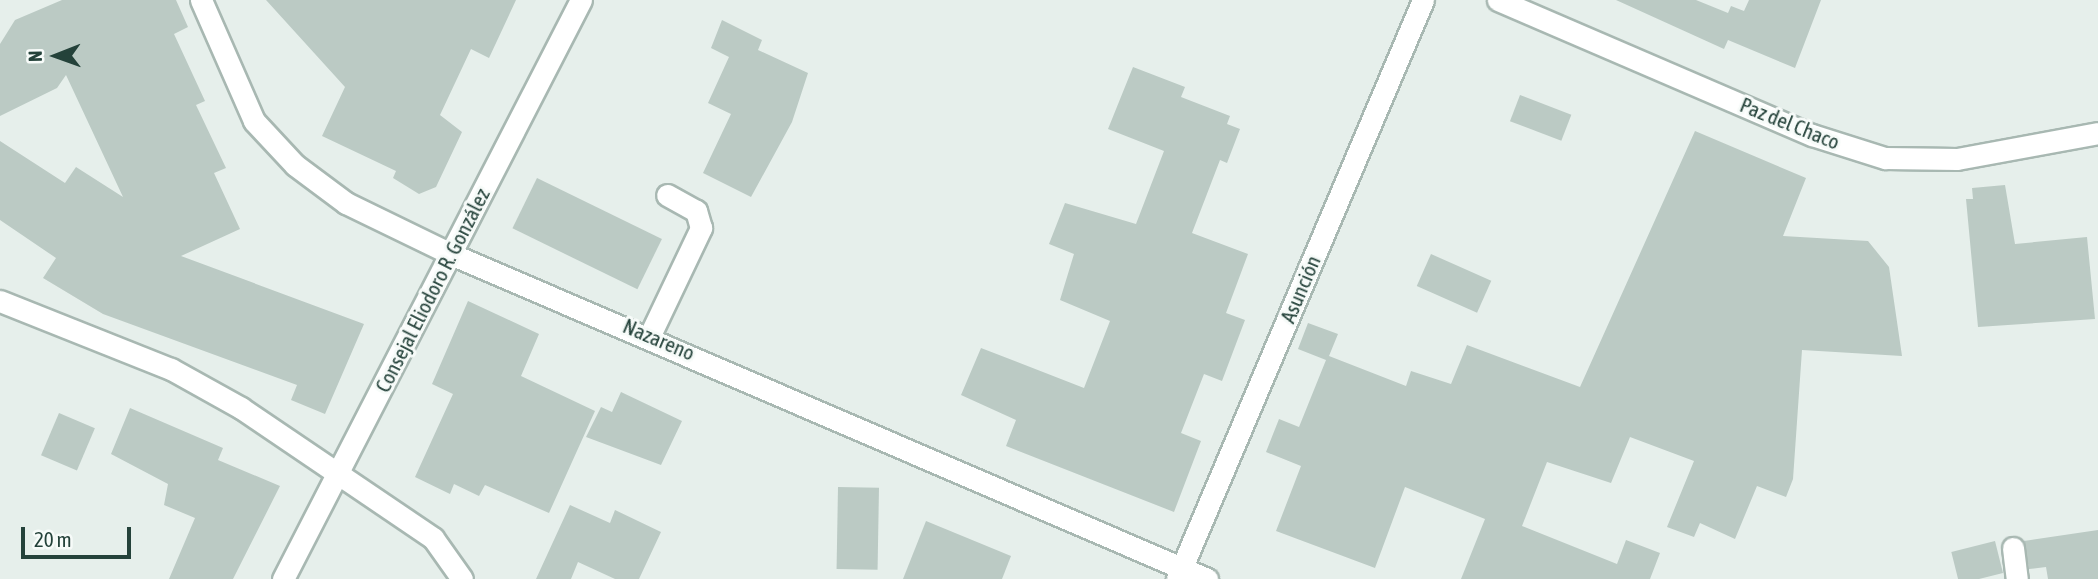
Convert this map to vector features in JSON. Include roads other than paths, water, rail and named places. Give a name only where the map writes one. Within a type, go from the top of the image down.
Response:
[{"type":"street","name":"Nazareno","points":[[201,0],[254,121],[295,165],[346,203],[451,254],[650,335],[1180,574],[1207,579]]},
{"type":"street","name":"Consejal Eliodoro R. González","points":[[282,579],[581,0]]},
{"type":"street","name":"Asunción","points":[[1180,574],[1423,0]]},
{"type":"street","name":"Paz del Chaco","points":[[1498,0],[1812,135],[1885,158],[1957,159],[2098,133]]},
{"type":"street","points":[[650,335],[701,228],[696,211],[667,195]]},
{"type":"street","points":[[0,301],[171,369],[337,473],[433,538],[461,579]]},
{"type":"street","points":[[2013,548],[2017,579]]}]
